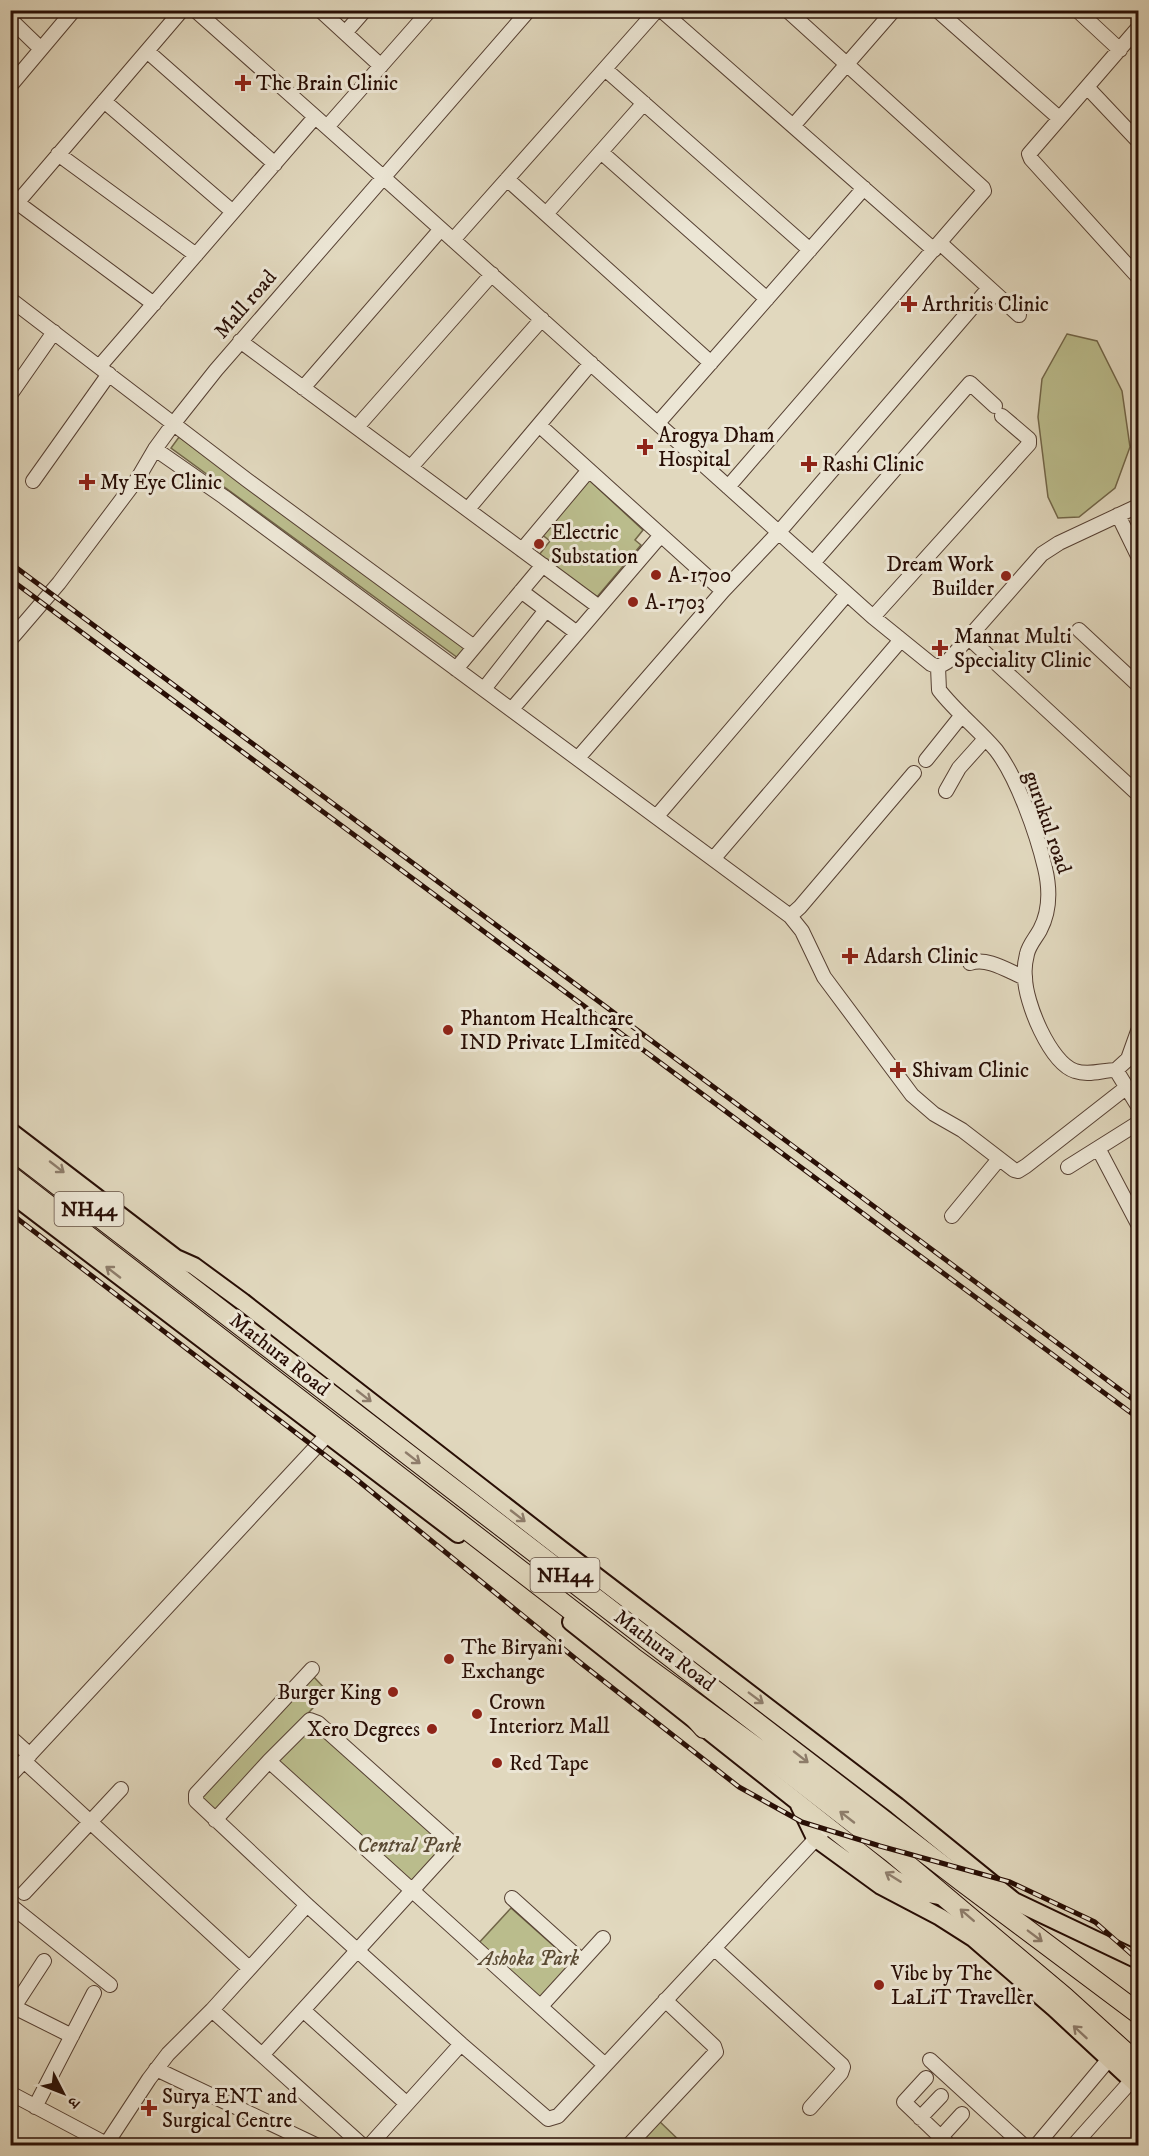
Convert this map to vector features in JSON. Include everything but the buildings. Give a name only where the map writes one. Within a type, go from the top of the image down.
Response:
[{"type":"highway","name":"Mathura Road","points":[[10,1148],[171,1263],[234,1321],[988,1901],[1138,2013]]},
{"type":"highway","name":"Mathura Road","points":[[10,1176],[144,1288],[203,1324],[658,1676],[774,1761],[893,1853],[947,1898],[1136,2077]]},
{"type":"highway","points":[[658,1676],[704,1728]]},
{"type":"main road","points":[[10,1131],[171,1263],[194,1266],[243,1302],[561,1550],[897,1806],[1014,1901],[1138,1960]]},
{"type":"main road","points":[[10,1193],[144,1288],[328,1434],[550,1605],[895,1879],[928,1894],[947,1898]]},
{"type":"main road","points":[[797,1801],[815,1838],[880,1886],[940,1917],[973,1938],[1109,2059],[1136,2077]]},
{"type":"main road","points":[[988,1901],[1014,1901]]},
{"type":"street","points":[[10,86],[74,10]]},
{"type":"street","points":[[154,304],[14,200],[58,154],[182,10]]},
{"type":"street","points":[[195,10],[847,594],[900,641],[931,664],[938,667],[947,662],[1042,554],[1059,543],[1138,506]]},
{"type":"street","points":[[320,10],[381,66]]},
{"type":"street","points":[[345,33],[365,10]]},
{"type":"street","points":[[327,127],[430,10]]},
{"type":"street","name":"Mall road","points":[[10,640],[72,566],[138,478],[174,423],[240,341],[529,10]]},
{"type":"street","points":[[453,240],[659,10],[864,188],[990,288],[1019,315]]},
{"type":"street","points":[[728,487],[983,193],[983,188],[787,10]]},
{"type":"street","points":[[937,10],[1059,118]]},
{"type":"street","points":[[1077,10],[1120,50]]},
{"type":"street","points":[[793,126],[889,12]]},
{"type":"street","points":[[10,19],[41,49]]},
{"type":"street","points":[[1138,28],[1029,154],[1030,159],[1138,277]]},
{"type":"street","points":[[147,51],[275,164]]},
{"type":"street","points":[[605,69],[810,250]]},
{"type":"street","points":[[1087,87],[1138,141]]},
{"type":"street","points":[[104,101],[233,212]]},
{"type":"street","points":[[546,214],[644,103]]},
{"type":"street","points":[[33,481],[104,370],[154,304],[315,117]]},
{"type":"street","points":[[601,152],[767,299]]},
{"type":"street","points":[[58,154],[196,255]]},
{"type":"street","points":[[507,179],[711,363]]},
{"type":"street","points":[[658,423],[864,188]]},
{"type":"street","points":[[303,388],[441,229]]},
{"type":"street","points":[[357,428],[492,274]]},
{"type":"street","points":[[578,758],[723,591],[779,532],[990,288]]},
{"type":"street","points":[[10,299],[474,646]]},
{"type":"street","points":[[411,467],[542,320]]},
{"type":"street","points":[[10,395],[54,332]]},
{"type":"street","points":[[240,341],[599,607]]},
{"type":"street","points":[[468,509],[591,363]]},
{"type":"street","points":[[813,563],[970,383],[1029,439],[1029,444],[873,617]]},
{"type":"street","points":[[539,425],[723,591]]},
{"type":"street","points":[[155,449],[183,467],[790,916],[802,931],[827,983],[912,1095],[934,1114],[962,1130],[1014,1170],[1021,1170],[1127,1088]]},
{"type":"street","points":[[522,550],[589,470]]},
{"type":"street","points":[[1118,515],[1138,556]]},
{"type":"street","points":[[512,709],[661,535]]},
{"type":"street","points":[[456,669],[543,565]]},
{"type":"street","points":[[521,591],[577,633]]},
{"type":"street","points":[[657,816],[847,594]]},
{"type":"street","points":[[484,689],[546,610]]},
{"type":"street","points":[[1079,630],[1138,685]]},
{"type":"street","points":[[969,638],[1137,791]]},
{"type":"street","points":[[714,858],[900,641]]},
{"type":"street","name":"gurukul road","points":[[938,667],[939,690],[1000,756],[1011,775],[1038,845],[1048,884],[1047,912],[1027,952],[1024,978],[1029,1002],[1053,1051],[1067,1067],[1085,1073],[1116,1070]]},
{"type":"street","points":[[926,760],[962,715]]},
{"type":"street","points":[[946,790],[958,768],[985,739]]},
{"type":"street","points":[[790,916],[914,774]]},
{"type":"street","points":[[970,963],[979,961],[991,963],[1024,978]]},
{"type":"street","points":[[1138,1031],[1128,1059],[1116,1070],[1138,1106]]},
{"type":"street","points":[[1068,1167],[1138,1123]]},
{"type":"street","points":[[1098,1148],[1138,1224]]},
{"type":"street","points":[[952,1216],[999,1159]]},
{"type":"street","points":[[10,1776],[328,1434]]},
{"type":"street","points":[[312,1669],[196,1794],[198,1805],[357,1951],[549,2119],[558,2116],[815,1838],[829,1826]]},
{"type":"street","points":[[215,1820],[307,1722],[313,1721],[451,1842],[450,1849],[263,2054]]},
{"type":"street","points":[[10,1737],[27,1758],[90,1822],[249,1968]]},
{"type":"street","points":[[269,1761],[604,2065]]},
{"type":"street","points":[[24,1893],[121,1789]]},
{"type":"street","points":[[512,1898],[582,1961]]},
{"type":"street","points":[[10,1905],[110,1985]]},
{"type":"street","points":[[10,2093],[107,2145],[156,2069],[307,1905]]},
{"type":"street","points":[[540,2006],[603,1938]]},
{"type":"street","points":[[714,1948],[842,2064],[841,2073],[810,2108]]},
{"type":"street","points":[[44,1960],[12,2006],[72,2036]]},
{"type":"street","points":[[35,2106],[94,1993]]},
{"type":"street","points":[[628,2145],[716,2052],[714,2046],[665,2000]]},
{"type":"street","points":[[212,2010],[363,2145]]},
{"type":"street","points":[[303,2010],[406,2104]]},
{"type":"street","points":[[369,2145],[461,2044]]},
{"type":"street","points":[[1036,2145],[1109,2059]]},
{"type":"street","points":[[930,2060],[1024,2145]]},
{"type":"street","points":[[156,2069],[318,2145]]},
{"type":"street","points":[[1078,2144],[1136,2077]]},
{"type":"street","points":[[926,2078],[904,2102],[945,2141],[962,2114]]},
{"type":"street","points":[[920,2118],[941,2096]]},
{"type":"green space","points":[[1067,334],[1097,341],[1122,391],[1130,447],[1115,488],[1079,517],[1058,518],[1048,497],[1038,417],[1042,379]]},
{"type":"green space","points":[[179,437],[465,649],[458,658],[171,448]]},
{"type":"green space","points":[[589,480],[643,530],[635,540],[641,545],[597,597],[539,555],[550,541],[541,534]]},
{"type":"green space","points":[[312,1675],[328,1692],[216,1811],[200,1797]]},
{"type":"green space","name":"Central Park","points":[[311,1724],[447,1843],[412,1883],[277,1763]]},
{"type":"green space","name":"Ashoka Park","points":[[511,1908],[574,1964],[542,2000],[477,1945]]},
{"type":"green space","points":[[657,2119],[684,2145],[633,2146]]},
{"type":"railway","points":[[10,563],[1138,1403]]},
{"type":"railway","points":[[10,579],[1138,1418]]},
{"type":"railway","points":[[10,1213],[356,1479],[582,1664],[739,1787],[802,1822],[1010,1882],[1095,1922],[1138,1960]]},
{"type":"place","name":"The Brain Clinic","points":[[243,83]]},
{"type":"place","name":"Arthritis Clinic","points":[[909,304]]},
{"type":"place","name":"Arogya Dham Hospital","points":[[645,447]]},
{"type":"place","name":"Rashi Clinic","points":[[809,464]]},
{"type":"place","name":"My Eye Clinic","points":[[87,482]]},
{"type":"place","name":"Electric Substation","points":[[539,544]]},
{"type":"place","name":"A-1700","points":[[656,575]]},
{"type":"place","name":"Dream Work Builder","points":[[1006,576]]},
{"type":"place","name":"A-1703","points":[[633,602]]},
{"type":"place","name":"Mannat Multi Speciality Clinic","points":[[940,648]]},
{"type":"place","name":"Adarsh Clinic","points":[[850,956]]},
{"type":"place","name":"Phantom Healthcare IND Private LImited","points":[[448,1030]]},
{"type":"place","name":"Shivam Clinic","points":[[898,1070]]},
{"type":"place","name":"The Biryani Exchange","points":[[449,1659]]},
{"type":"place","name":"Burger King","points":[[393,1692]]},
{"type":"place","name":"Crown Interiorz Mall","points":[[477,1714]]},
{"type":"place","name":"Xero Degrees","points":[[432,1729]]},
{"type":"place","name":"Red Tape","points":[[497,1763]]},
{"type":"place","name":"Vibe by The LaLiT Traveller","points":[[879,1985]]},
{"type":"place","name":"Surya ENT and Surgical Centre","points":[[149,2108]]}]
